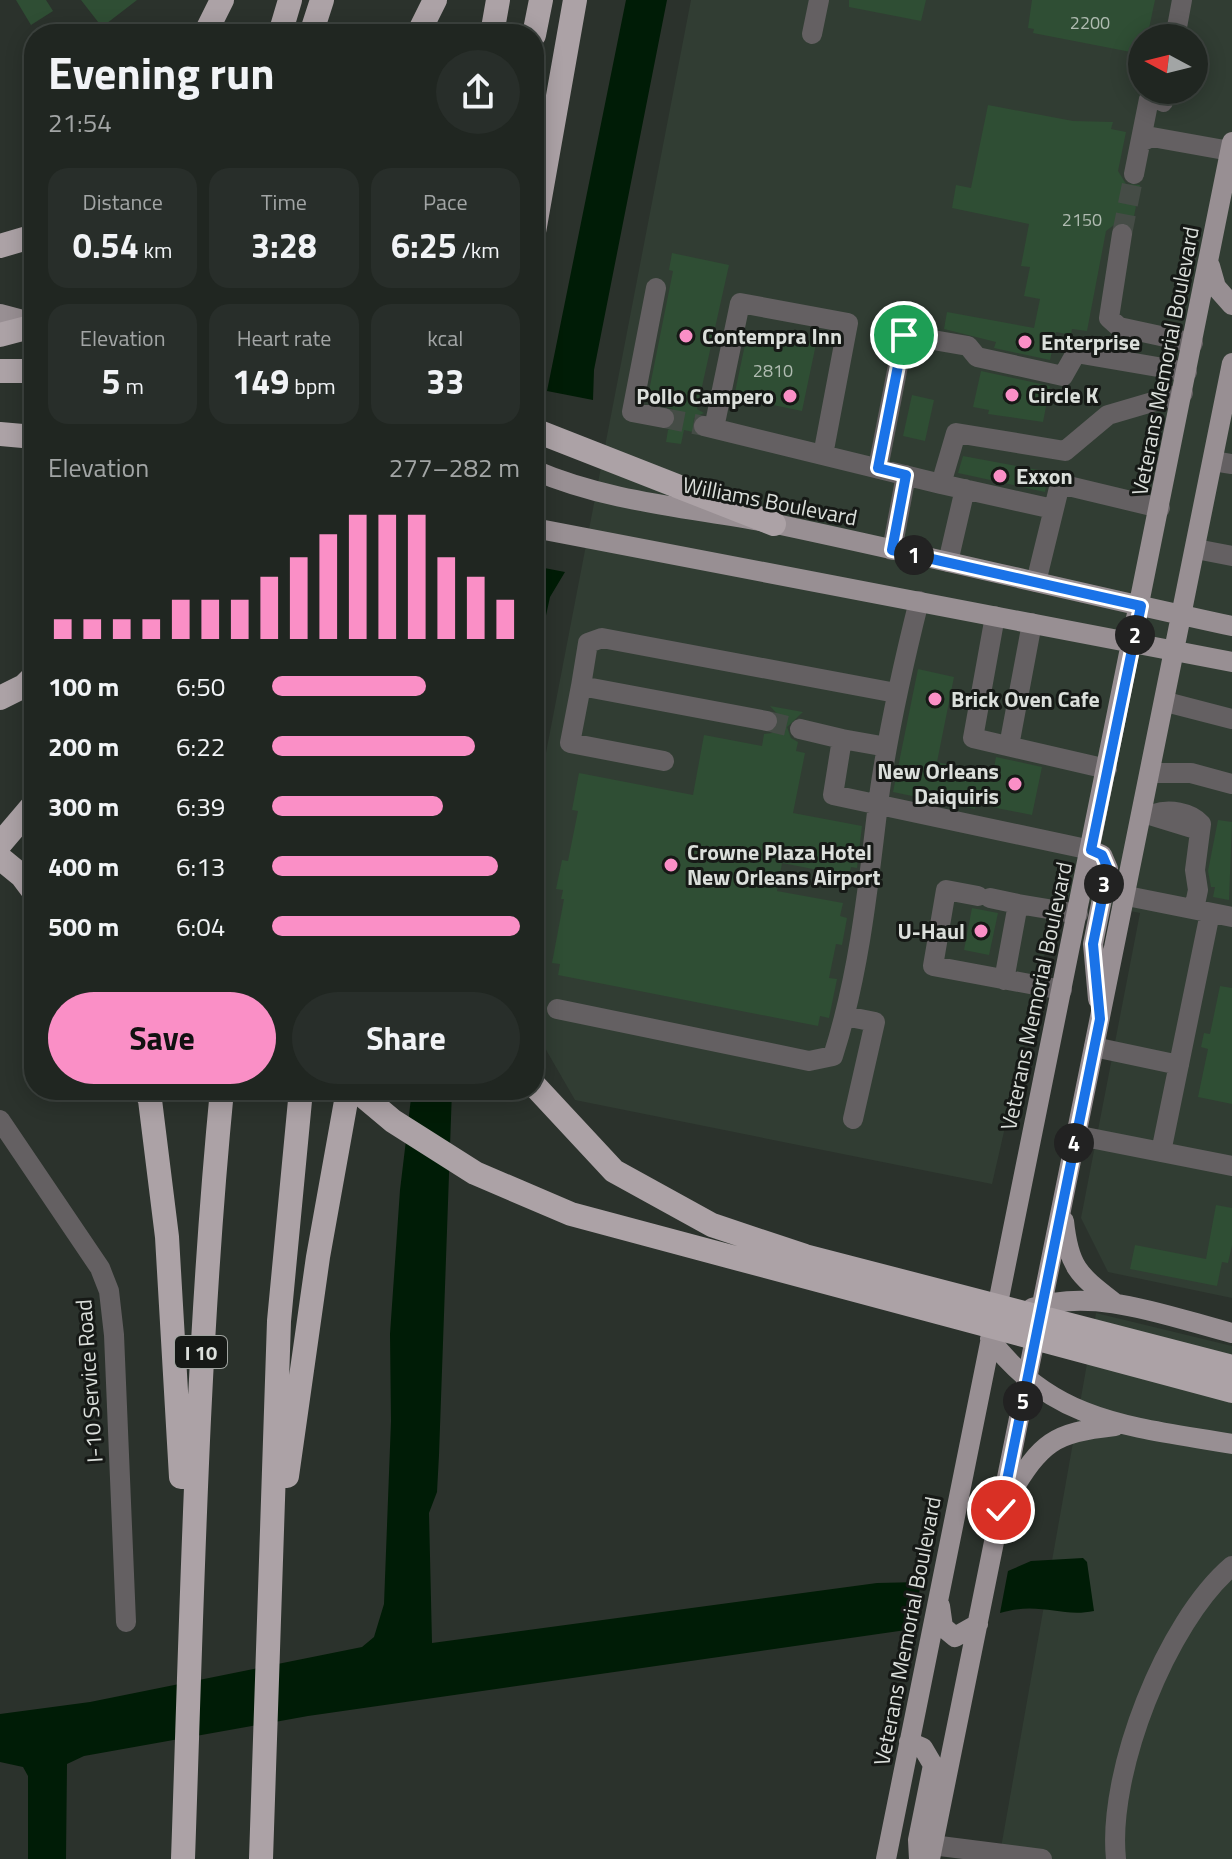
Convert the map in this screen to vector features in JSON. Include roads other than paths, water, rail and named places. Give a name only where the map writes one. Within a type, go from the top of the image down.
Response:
[{"type":"highway","points":[[210,24],[222,0]]},
{"type":"highway","points":[[283,24],[290,0]]},
{"type":"highway","points":[[314,24],[322,0]]},
{"type":"highway","points":[[413,24],[418,0]]},
{"type":"highway","points":[[423,24],[435,0]]},
{"type":"highway","points":[[494,24],[498,0]]},
{"type":"highway","points":[[536,24],[541,0]]},
{"type":"highway","points":[[544,175],[575,0]]},
{"type":"highway","points":[[0,246],[24,239]]},
{"type":"highway","points":[[0,335],[24,328]]},
{"type":"highway","points":[[0,371],[24,371]]},
{"type":"highway","points":[[0,434],[24,436]]},
{"type":"highway","points":[[544,434],[774,524]]},
{"type":"highway","points":[[0,698],[24,686]]},
{"type":"highway","points":[[0,844],[24,816]]},
{"type":"highway","points":[[0,858],[24,879]]},
{"type":"highway","points":[[544,1096],[614,1171],[712,1225],[805,1256],[1232,1367]]},
{"type":"highway","points":[[150,1100],[167,1237],[189,1614]]},
{"type":"highway","name":"I 10","points":[[183,1859],[189,1614],[202,1335],[221,1100]]},
{"type":"highway","points":[[261,1859],[279,1321],[300,1100]]},
{"type":"highway","points":[[269,1605],[318,1257],[346,1100]]},
{"type":"highway","points":[[368,1100],[393,1121],[475,1173],[571,1214],[1232,1391]]},
{"type":"main road","name":"Veterans Memorial Boulevard","points":[[886,1859],[1141,606],[1231,147]]},
{"type":"main road","points":[[1209,262],[1216,287],[1232,305]]},
{"type":"main road","points":[[0,314],[24,322]]},
{"type":"main road","points":[[927,1854],[978,1624],[1075,1135],[1127,896],[1149,813],[1152,773],[1196,549],[1223,462],[1232,363]]},
{"type":"main road","points":[[0,423],[24,427]]},
{"type":"main road","name":"Williams Boulevard","points":[[544,474],[635,500],[774,524],[1232,626]]},
{"type":"main road","points":[[544,530],[1232,662]]},
{"type":"main road","points":[[1091,850],[1102,855],[1108,869],[1093,944],[1100,1019]]},
{"type":"main road","points":[[1062,1203],[1068,1255],[1085,1280],[1116,1304]]},
{"type":"main road","points":[[1232,1333],[1116,1304],[1073,1300],[1041,1305],[992,1330],[1008,1363],[1075,1411],[1127,1425],[1232,1444]]},
{"type":"main road","points":[[1001,1510],[1033,1456],[1058,1438],[1079,1430],[1127,1425]]},
{"type":"main road","points":[[938,1595],[947,1634],[963,1636],[978,1624]]},
{"type":"main road","points":[[909,1742],[923,1748],[933,1765],[918,1840],[927,1854]]},
{"type":"street","points":[[812,34],[819,0]]},
{"type":"street","points":[[1178,24],[1182,0]]},
{"type":"street","points":[[1134,174],[1141,142],[1156,104]]},
{"type":"street","points":[[1141,142],[1152,137],[1231,147]]},
{"type":"street","points":[[1122,234],[1109,318],[1119,327],[1193,343]]},
{"type":"street","points":[[656,288],[632,412],[664,418]]},
{"type":"street","points":[[823,455],[848,323],[740,303],[709,427],[941,484],[1053,509]]},
{"type":"street","points":[[878,468],[904,335],[968,346],[977,357],[1063,376],[1076,353],[1185,382]]},
{"type":"street","points":[[1036,582],[1065,451],[1108,415],[1185,382]]},
{"type":"street","points":[[941,484],[956,433],[1065,451]]},
{"type":"street","points":[[892,550],[906,475]]},
{"type":"street","points":[[1060,484],[1160,508]]},
{"type":"street","points":[[948,562],[965,489]]},
{"type":"street","points":[[1196,549],[1232,556]]},
{"type":"street","points":[[557,1009],[809,1061],[833,1056],[845,1016],[872,868],[896,693],[919,601]]},
{"type":"street","points":[[995,616],[973,738],[1107,769]]},
{"type":"street","points":[[1009,746],[1032,623]]},
{"type":"street","points":[[664,761],[570,743],[588,643],[602,638],[896,693]]},
{"type":"street","points":[[581,686],[767,721]]},
{"type":"street","points":[[1166,702],[1232,719]]},
{"type":"street","points":[[800,729],[887,747]]},
{"type":"street","points":[[842,739],[833,795],[1091,850]]},
{"type":"street","points":[[1152,773],[1191,773],[1232,784]]},
{"type":"street","points":[[1149,813],[1162,821],[1192,828],[1201,824],[1195,870],[1202,911],[1179,1065],[1161,1152]]},
{"type":"street","points":[[1062,990],[933,966],[946,890],[1078,914]]},
{"type":"street","points":[[1127,896],[1232,917]]},
{"type":"street","points":[[1004,980],[1018,904]]},
{"type":"street","points":[[845,1016],[875,1022],[853,1119]]},
{"type":"street","points":[[1094,1047],[1179,1065]]},
{"type":"street","name":"I-10 Service Road","points":[[0,1120],[100,1268],[109,1291],[114,1335],[126,1622]]},
{"type":"street","points":[[1075,1135],[1232,1166]]},
{"type":"street","points":[[1116,1859],[1117,1797],[1126,1758],[1190,1611],[1213,1582],[1232,1566]]},
{"type":"street","points":[[927,1854],[1042,1859]]},
{"type":"tunnel","points":[[1122,234],[1134,174]]},
{"type":"tunnel","points":[[664,418],[704,426]]},
{"type":"tunnel","points":[[767,721],[800,729]]},
{"type":"place","name":"Contempra Inn","points":[[686,336]]},
{"type":"place","name":"Enterprise","points":[[1025,342]]},
{"type":"place","name":"Circle K","points":[[1012,395]]},
{"type":"place","name":"Pollo Campero","points":[[790,396]]},
{"type":"place","name":"Exxon","points":[[1000,476]]},
{"type":"place","name":"Brick Oven Cafe","points":[[935,699]]},
{"type":"place","name":"New Orleans Daiquiris","points":[[1015,784]]},
{"type":"place","name":"Crowne Plaza Hotel New Orleans Airport","points":[[671,865]]},
{"type":"place","name":"U-Haul","points":[[981,931]]}]
